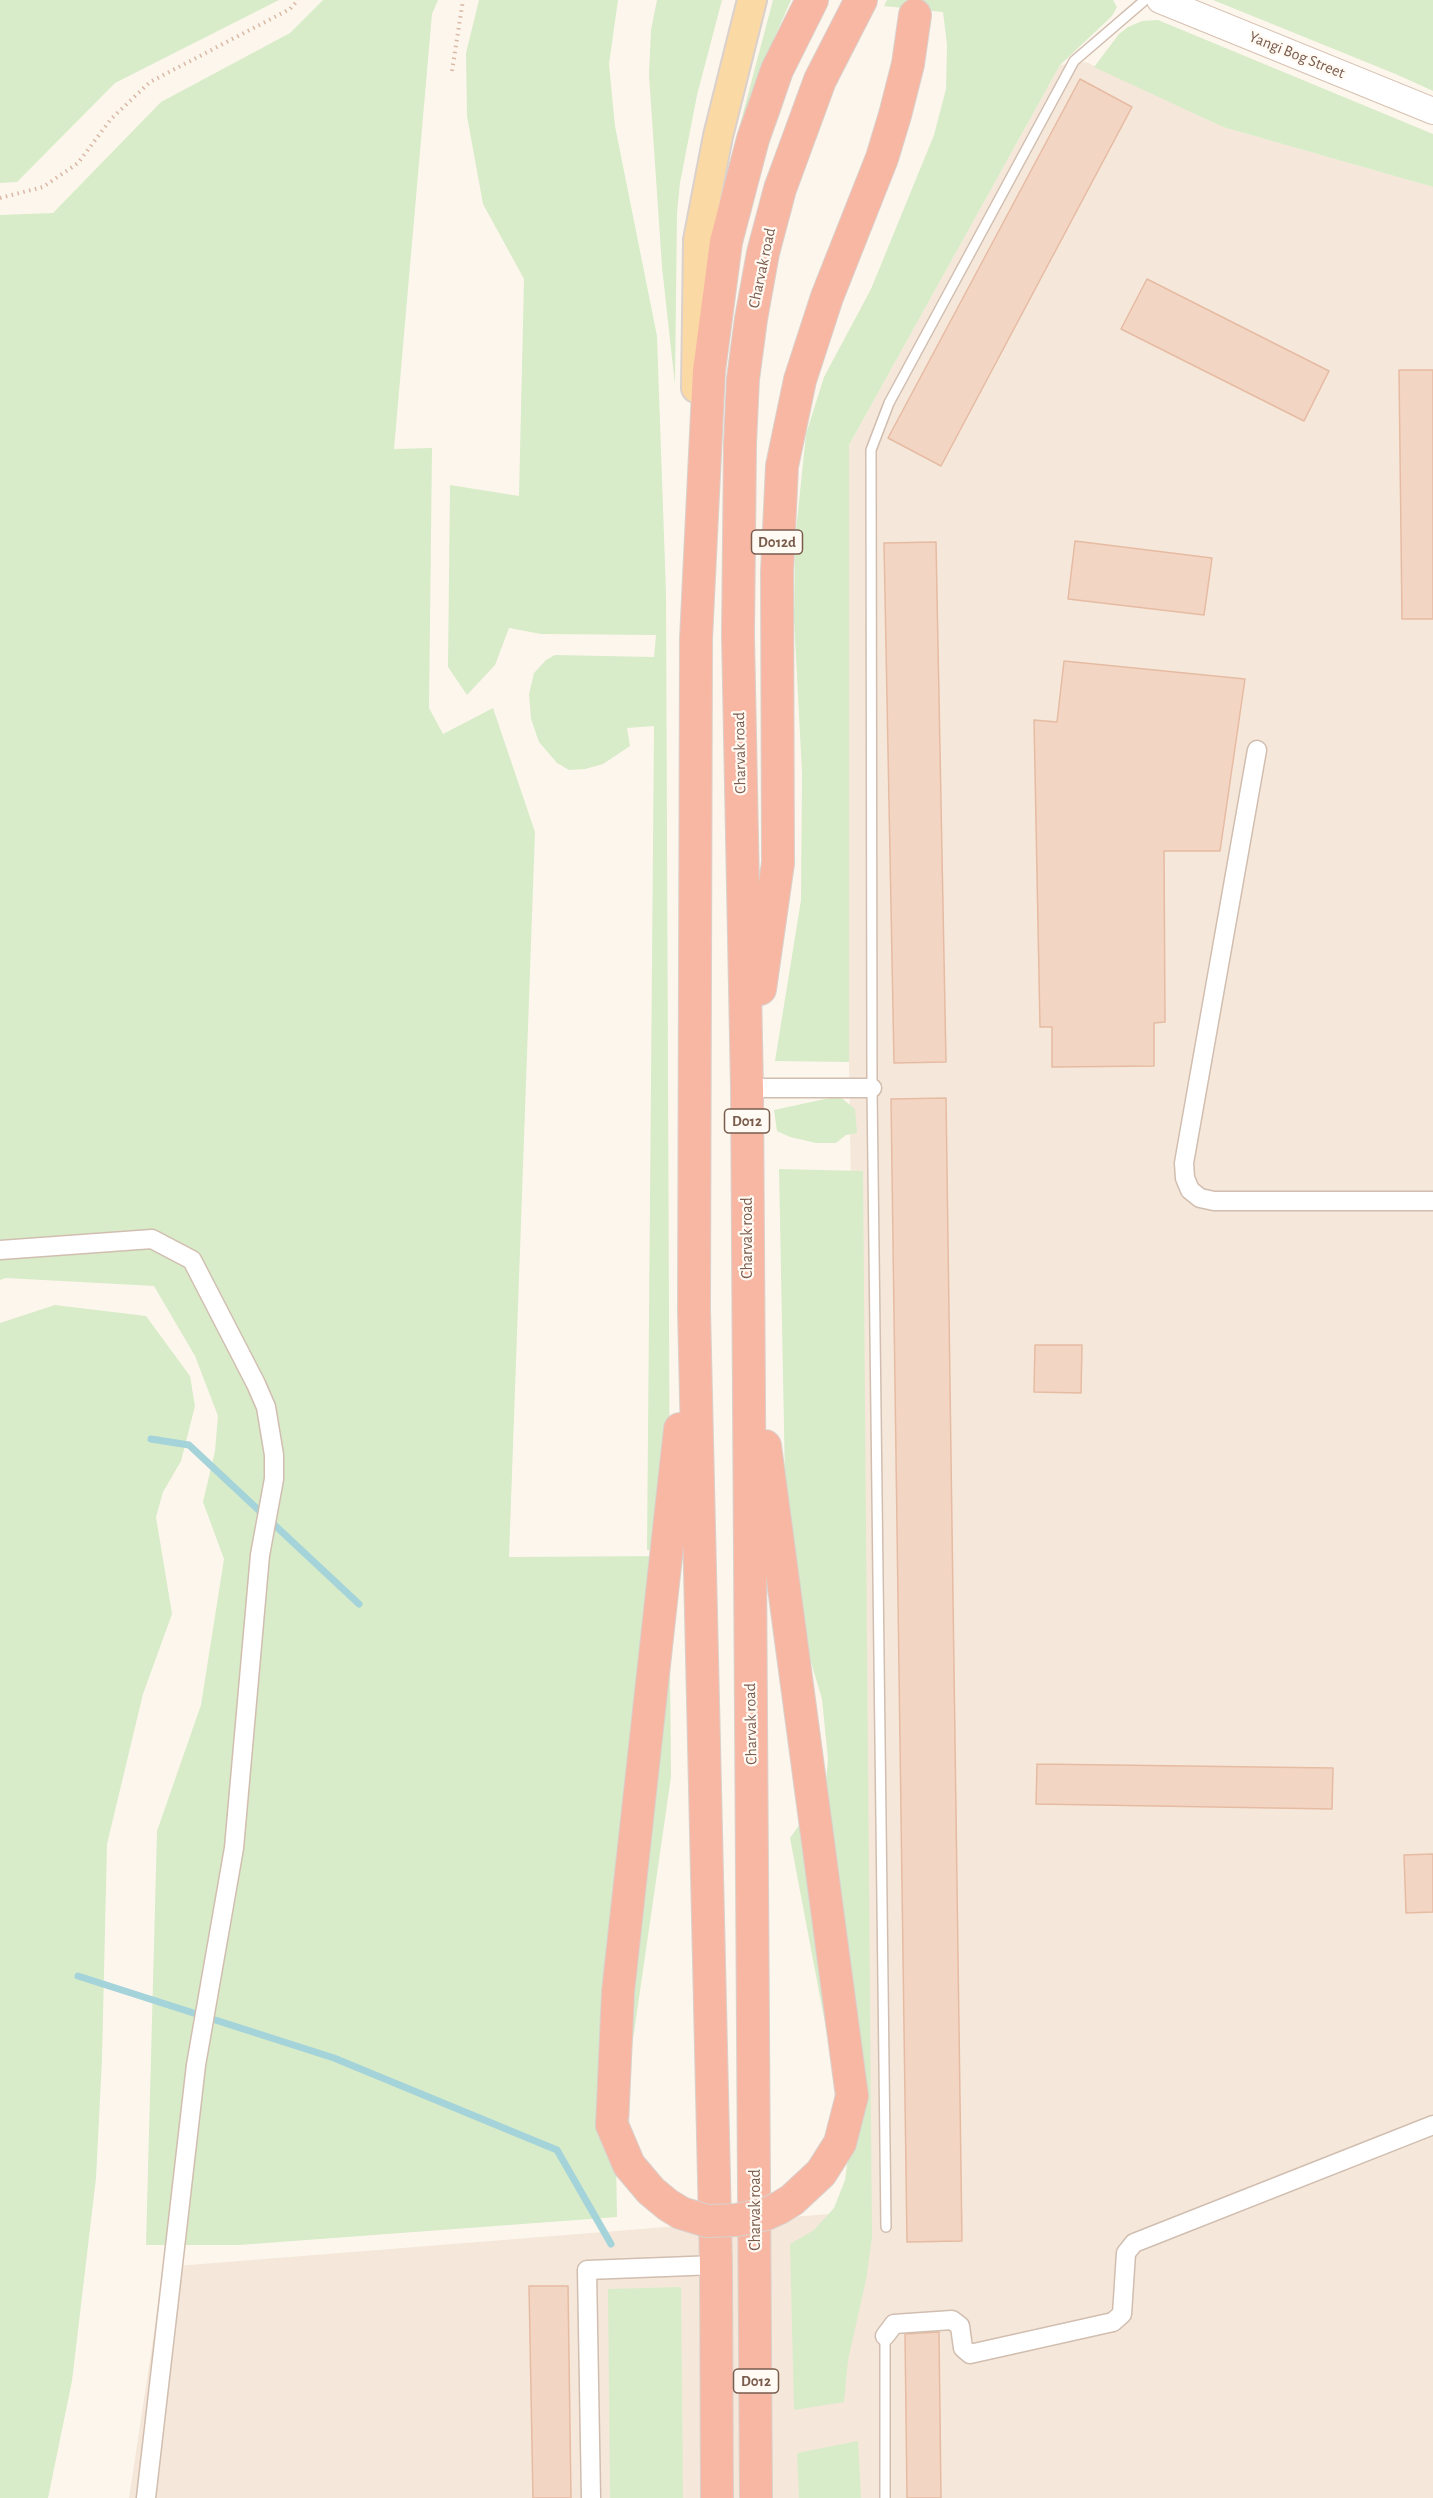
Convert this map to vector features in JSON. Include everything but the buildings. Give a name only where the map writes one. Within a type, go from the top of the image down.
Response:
[{"type":"highway","name":"D012","points":[[717,2498],[716,2265],[694,1309],[696,639],[709,382],[726,242],[740,184],[777,70],[812,0]]},
{"type":"highway","name":"Charvak road","points":[[756,2498],[747,1088],[738,635],[740,443],[743,379],[763,253],[780,189],[820,80],[861,0]]},
{"type":"highway","name":"D012d","points":[[747,1088],[777,863],[777,572],[782,466],[800,380],[827,297],[882,158],[902,89],[915,15]]},
{"type":"highway","points":[[694,1309],[618,1992],[612,2125],[629,2165],[651,2191],[681,2213],[707,2221],[736,2220],[766,2214],[792,2200],[821,2173],[840,2143],[852,2096],[747,1308]]},
{"type":"main road","points":[[696,639],[696,274],[698,240],[718,136],[752,0]]},
{"type":"main road","name":"Yangi Bog Street","points":[[1160,0],[1433,111]]},
{"type":"street","points":[[1257,750],[1184,1163],[1185,1178],[1190,1190],[1200,1198],[1214,1201],[1433,1201]]},
{"type":"street","points":[[747,1088],[872,1088]]},
{"type":"street","points":[[0,1250],[152,1239],[192,1260],[266,1407],[274,1455],[274,1479],[260,1555],[234,1848],[202,2032],[146,2498]]},
{"type":"street","points":[[885,2336],[894,2324],[952,2320],[960,2326],[963,2348],[970,2354],[1113,2322],[1122,2314],[1126,2253],[1134,2243],[1433,2125]]},
{"type":"street","points":[[591,2498],[587,2270],[716,2265]]},
{"type":"lane","points":[[886,2228],[872,1088],[871,450],[890,404],[1074,61],[1145,0]]},
{"type":"lane","points":[[885,2336],[885,2498]]},
{"type":"path","points":[[0,198],[43,186],[78,163],[111,119],[150,82],[290,9],[298,0]]},
{"type":"path","points":[[452,71],[463,0]]},
{"type":"shaded area","points":[[1086,62],[1223,127],[1433,187],[1433,2498],[129,2498],[164,2267],[867,2211],[849,1062],[849,445],[1060,65]]},
{"type":"green space","points":[[0,0],[279,0],[115,83],[17,182],[0,183]]},
{"type":"green space","points":[[323,0],[438,0],[432,14],[394,449],[432,448],[429,708],[443,734],[493,708],[535,832],[509,1557],[669,1556],[671,1777],[616,2157],[617,2217],[239,2245],[146,2245],[157,1831],[201,1705],[224,1559],[203,1502],[215,1451],[218,1416],[195,1356],[154,1286],[6,1278],[0,1280],[0,215],[53,213],[161,102],[290,33]]},
{"type":"green space","points":[[479,0],[618,0],[609,64],[615,126],[657,336],[666,593],[670,1550],[647,1550],[654,726],[627,728],[630,746],[603,764],[569,770],[557,763],[539,742],[531,719],[529,694],[534,673],[546,660],[555,655],[654,657],[656,635],[541,634],[509,628],[495,665],[467,695],[448,667],[450,485],[519,496],[524,279],[483,204],[467,116],[466,53]]},
{"type":"green space","points":[[657,0],[722,0],[697,95],[680,183],[677,212],[675,385],[662,267],[649,75],[651,30]]},
{"type":"green space","points":[[773,0],[791,0],[761,68],[728,170]]},
{"type":"green space","points":[[887,0],[1113,0],[1117,7],[1112,16],[1060,65],[849,445],[849,1062],[775,1061],[801,900],[802,773],[794,618],[795,541],[806,434],[824,377],[871,289],[934,135],[946,89],[947,45],[943,12],[884,6]]},
{"type":"green space","points":[[1213,0],[1433,0],[1433,91],[1398,75]]},
{"type":"green space","points":[[1158,20],[1433,134],[1433,187],[1223,127],[1094,67],[1119,34],[1128,27],[1142,21]]},
{"type":"green space","points":[[839,1096],[855,1109],[857,1133],[846,1135],[836,1143],[816,1143],[790,1137],[777,1131],[774,1110]]},
{"type":"green space","points":[[779,1169],[863,1171],[872,2237],[866,2280],[848,2360],[844,2402],[794,2410],[790,2244],[814,2230],[834,2208],[845,2180],[849,2150],[790,1838],[817,1800],[826,1781],[828,1759],[822,1699],[787,1582]]},
{"type":"green space","points":[[55,1305],[146,1316],[190,1376],[195,1406],[181,1461],[163,1492],[156,1517],[172,1614],[143,1694],[107,1844],[102,2059],[96,2178],[72,2381],[48,2498],[0,2498],[0,1323]]},
{"type":"green space","points":[[681,2287],[683,2498],[610,2498],[608,2289]]},
{"type":"green space","points":[[858,2441],[861,2498],[799,2498],[797,2453]]},
{"type":"waterway","points":[[151,1439],[189,1445],[359,1604]]},
{"type":"waterway","points":[[78,1976],[334,2058],[557,2150],[611,2244]]}]
